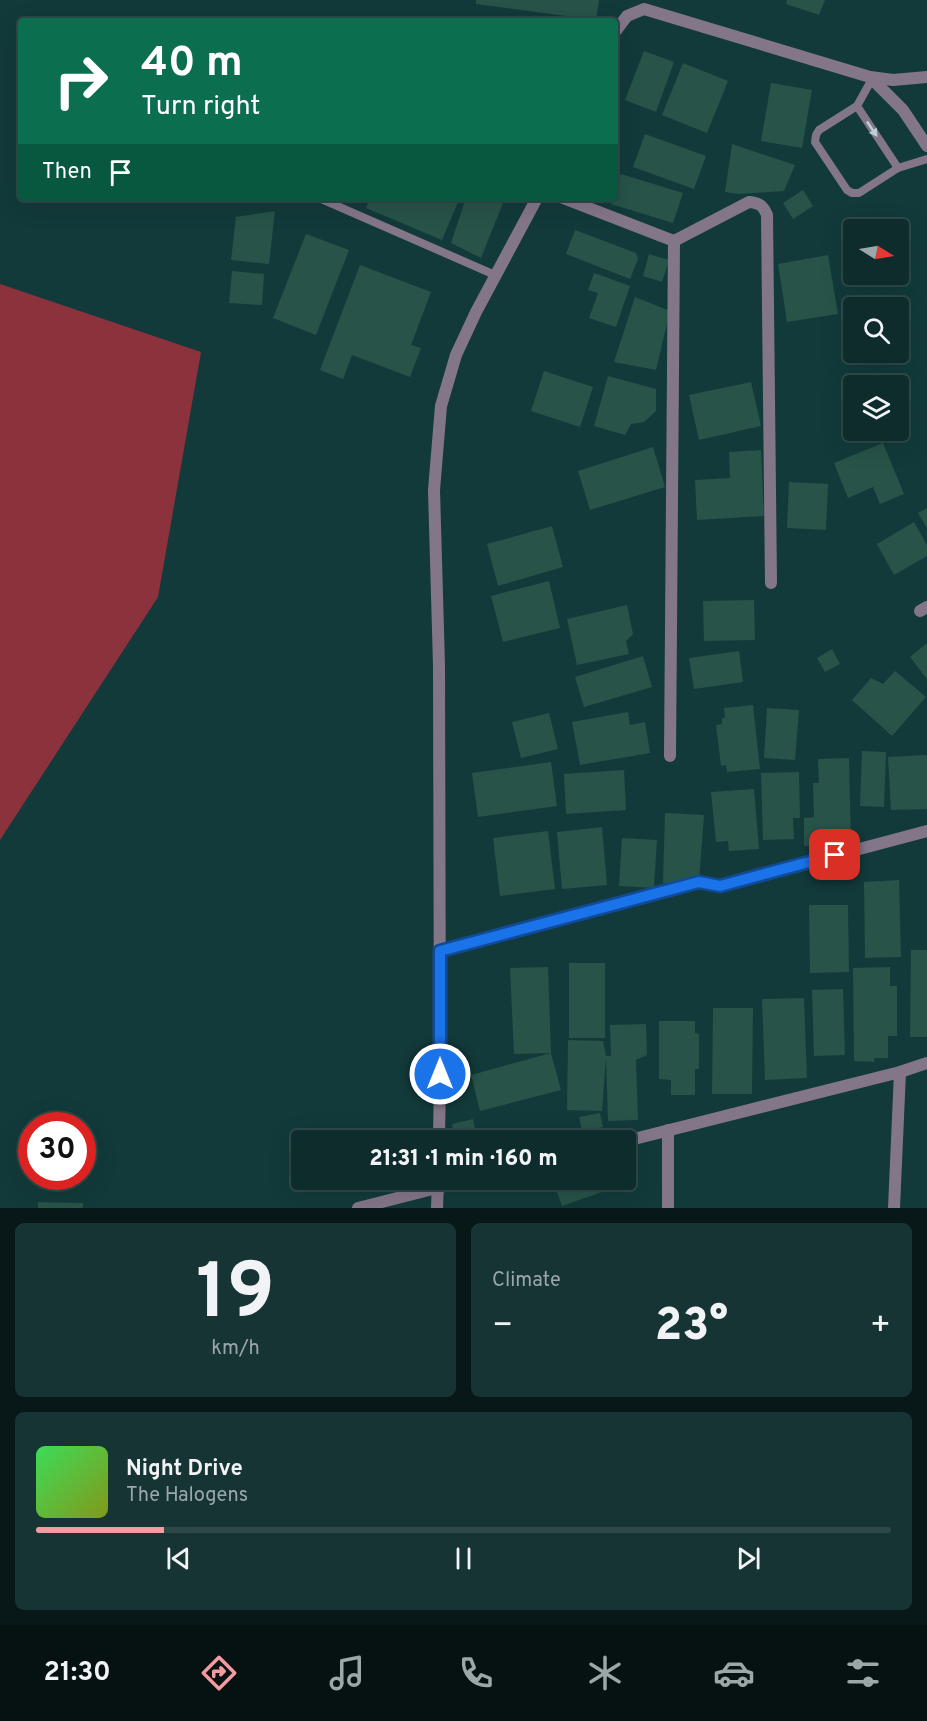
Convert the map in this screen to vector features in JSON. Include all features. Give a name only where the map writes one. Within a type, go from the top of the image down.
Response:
[{"type":"street","points":[[618,28],[627,16],[641,4],[871,78],[893,80],[927,77]]},
{"type":"street","points":[[871,78],[903,110],[927,146]]},
{"type":"street","points":[[439,1130],[439,665],[434,490],[441,406],[456,355],[495,275],[535,201]]},
{"type":"street","points":[[571,201],[674,241],[749,202],[763,206],[768,215],[771,583]]},
{"type":"street","points":[[670,756],[674,241]]},
{"type":"street","points":[[440,951],[699,882],[720,886],[927,831]]},
{"type":"street","points":[[636,1138],[900,1072],[927,1063]]},
{"type":"street","points":[[894,1208],[900,1072]]},
{"type":"street","points":[[668,1130],[668,1208]]},
{"type":"street","points":[[358,1208],[416,1190]]},
{"type":"street","points":[[437,1208],[438,1190]]},
{"type":"lane","points":[[871,78],[857,106],[819,130],[816,135],[815,142],[847,190],[859,193],[898,168],[927,159]]},
{"type":"lane","points":[[857,106],[898,168]]},
{"type":"lane","points":[[326,201],[495,275]]},
{"type":"shaded area","points":[[0,284],[201,352],[158,597],[0,840]]},
{"type":"building","points":[[476,0],[599,0],[596,18],[476,4]]},
{"type":"building","points":[[787,0],[825,0],[819,15],[786,4]]},
{"type":"building","points":[[644,51],[674,62],[656,112],[625,100]]},
{"type":"building","points":[[683,63],[728,81],[707,133],[662,115]]},
{"type":"building","points":[[771,83],[812,90],[802,148],[761,141]]},
{"type":"building","points":[[645,134],[706,156],[694,189],[633,167]]},
{"type":"building","points":[[732,144],[795,165],[784,191],[739,194],[725,192]]},
{"type":"building","points":[[621,174],[683,193],[673,223],[611,204],[612,201],[618,201],[618,183]]},
{"type":"building","points":[[803,190],[813,206],[793,219],[783,203]]},
{"type":"building","points":[[369,201],[458,202],[442,240],[366,208]]},
{"type":"building","points":[[465,201],[504,201],[481,258],[451,243]]},
{"type":"building","points":[[275,211],[269,264],[231,260],[236,217]]},
{"type":"building","points":[[575,230],[636,253],[638,259],[630,279],[566,254]]},
{"type":"building","points":[[306,234],[349,250],[316,335],[273,318]]},
{"type":"building","points":[[649,254],[669,260],[662,282],[643,276]]},
{"type":"building","points":[[828,255],[838,314],[787,322],[778,264]]},
{"type":"building","points":[[360,265],[431,292],[411,345],[421,348],[410,377],[352,355],[343,379],[320,370]]},
{"type":"building","points":[[232,271],[264,274],[262,305],[229,303]]},
{"type":"building","points":[[594,273],[630,286],[616,327],[589,318],[598,293],[588,290]]},
{"type":"building","points":[[635,297],[670,311],[656,370],[614,362]]},
{"type":"building","points":[[544,371],[593,387],[580,427],[531,411]]},
{"type":"building","points":[[608,376],[656,389],[656,411],[644,422],[631,424],[625,435],[594,426]]},
{"type":"building","points":[[751,382],[761,426],[699,440],[689,395]]},
{"type":"building","points":[[883,443],[904,494],[880,504],[873,487],[848,498],[834,463]]},
{"type":"building","points":[[653,447],[665,487],[590,510],[578,471]]},
{"type":"building","points":[[761,450],[764,516],[697,520],[695,480],[730,478],[729,452]]},
{"type":"building","points":[[789,482],[828,484],[826,530],[787,528]]},
{"type":"building","points":[[927,508],[927,528],[918,513]]},
{"type":"building","points":[[914,522],[927,545],[927,556],[894,575],[877,544]]},
{"type":"building","points":[[552,526],[563,567],[498,586],[487,544]]},
{"type":"building","points":[[549,581],[560,628],[503,642],[491,596]]},
{"type":"building","points":[[754,600],[755,640],[704,641],[703,601]]},
{"type":"building","points":[[627,605],[633,634],[626,641],[629,654],[577,665],[567,619]]},
{"type":"building","points":[[927,643],[927,679],[910,657]]},
{"type":"building","points":[[832,649],[840,664],[825,672],[817,658]]},
{"type":"building","points":[[739,651],[743,682],[694,689],[689,658]]},
{"type":"building","points":[[643,656],[652,687],[584,707],[575,677]]},
{"type":"building","points":[[895,671],[926,697],[892,736],[852,700],[871,678],[883,684]]},
{"type":"building","points":[[753,705],[760,769],[727,772],[726,765],[721,766],[716,725],[722,724],[722,718],[725,718],[724,708]]},
{"type":"building","points":[[767,708],[799,710],[795,760],[764,758]]},
{"type":"building","points":[[628,712],[630,725],[645,722],[650,753],[580,765],[572,722]]},
{"type":"building","points":[[549,713],[558,749],[521,758],[512,722]]},
{"type":"building","points":[[862,751],[886,752],[884,807],[860,806]]},
{"type":"building","points":[[927,755],[927,809],[891,810],[888,757]]},
{"type":"building","points":[[849,758],[851,844],[804,846],[804,818],[814,817],[813,783],[819,783],[818,759]]},
{"type":"building","points":[[551,762],[557,806],[478,817],[472,773]]},
{"type":"building","points":[[624,770],[626,810],[566,814],[564,774]]},
{"type":"building","points":[[799,772],[800,818],[793,818],[794,839],[763,840],[761,773]]},
{"type":"building","points":[[754,789],[759,849],[729,851],[728,841],[716,842],[711,792]]},
{"type":"building","points":[[665,813],[704,815],[699,881],[663,883]]},
{"type":"building","points":[[602,827],[607,885],[562,889],[557,832]]},
{"type":"building","points":[[548,831],[555,889],[500,896],[493,838]]},
{"type":"building","points":[[622,838],[657,840],[654,888],[619,886]]},
{"type":"building","points":[[899,880],[901,957],[865,958],[864,882]]},
{"type":"building","points":[[809,905],[848,905],[849,972],[810,973]]},
{"type":"building","points":[[911,950],[927,950],[927,1037],[910,1037]]},
{"type":"building","points":[[569,963],[605,963],[605,1038],[569,1038]]},
{"type":"building","points":[[548,967],[551,1053],[514,1054],[510,968]]},
{"type":"building","points":[[890,967],[890,986],[897,986],[897,1036],[888,1036],[888,1058],[874,1058],[874,1062],[854,1061],[853,968]]},
{"type":"building","points":[[843,989],[845,1055],[814,1056],[812,990]]},
{"type":"building","points":[[804,998],[807,1078],[765,1080],[762,999]]},
{"type":"building","points":[[713,1008],[753,1008],[752,1094],[712,1094]]},
{"type":"building","points":[[659,1021],[695,1021],[695,1033],[699,1034],[699,1069],[695,1069],[695,1095],[671,1095],[671,1080],[659,1079]]},
{"type":"building","points":[[646,1024],[647,1055],[636,1060],[638,1120],[608,1121],[606,1057],[602,1111],[567,1110],[568,1040],[603,1041],[606,1056],[611,1056],[610,1025]]},
{"type":"building","points":[[551,1053],[561,1090],[480,1111],[471,1075]]},
{"type":"building","points":[[600,1113],[603,1127],[582,1130],[579,1117]]},
{"type":"building","points":[[473,1119],[475,1130],[453,1130],[452,1124]]},
{"type":"building","points":[[556,1190],[605,1191],[562,1206]]},
{"type":"building","points":[[38,1202],[83,1203],[83,1208],[38,1208]]},
{"type":"route","points":[[440,1074],[440,951],[699,882],[720,886],[835,855]]}]
